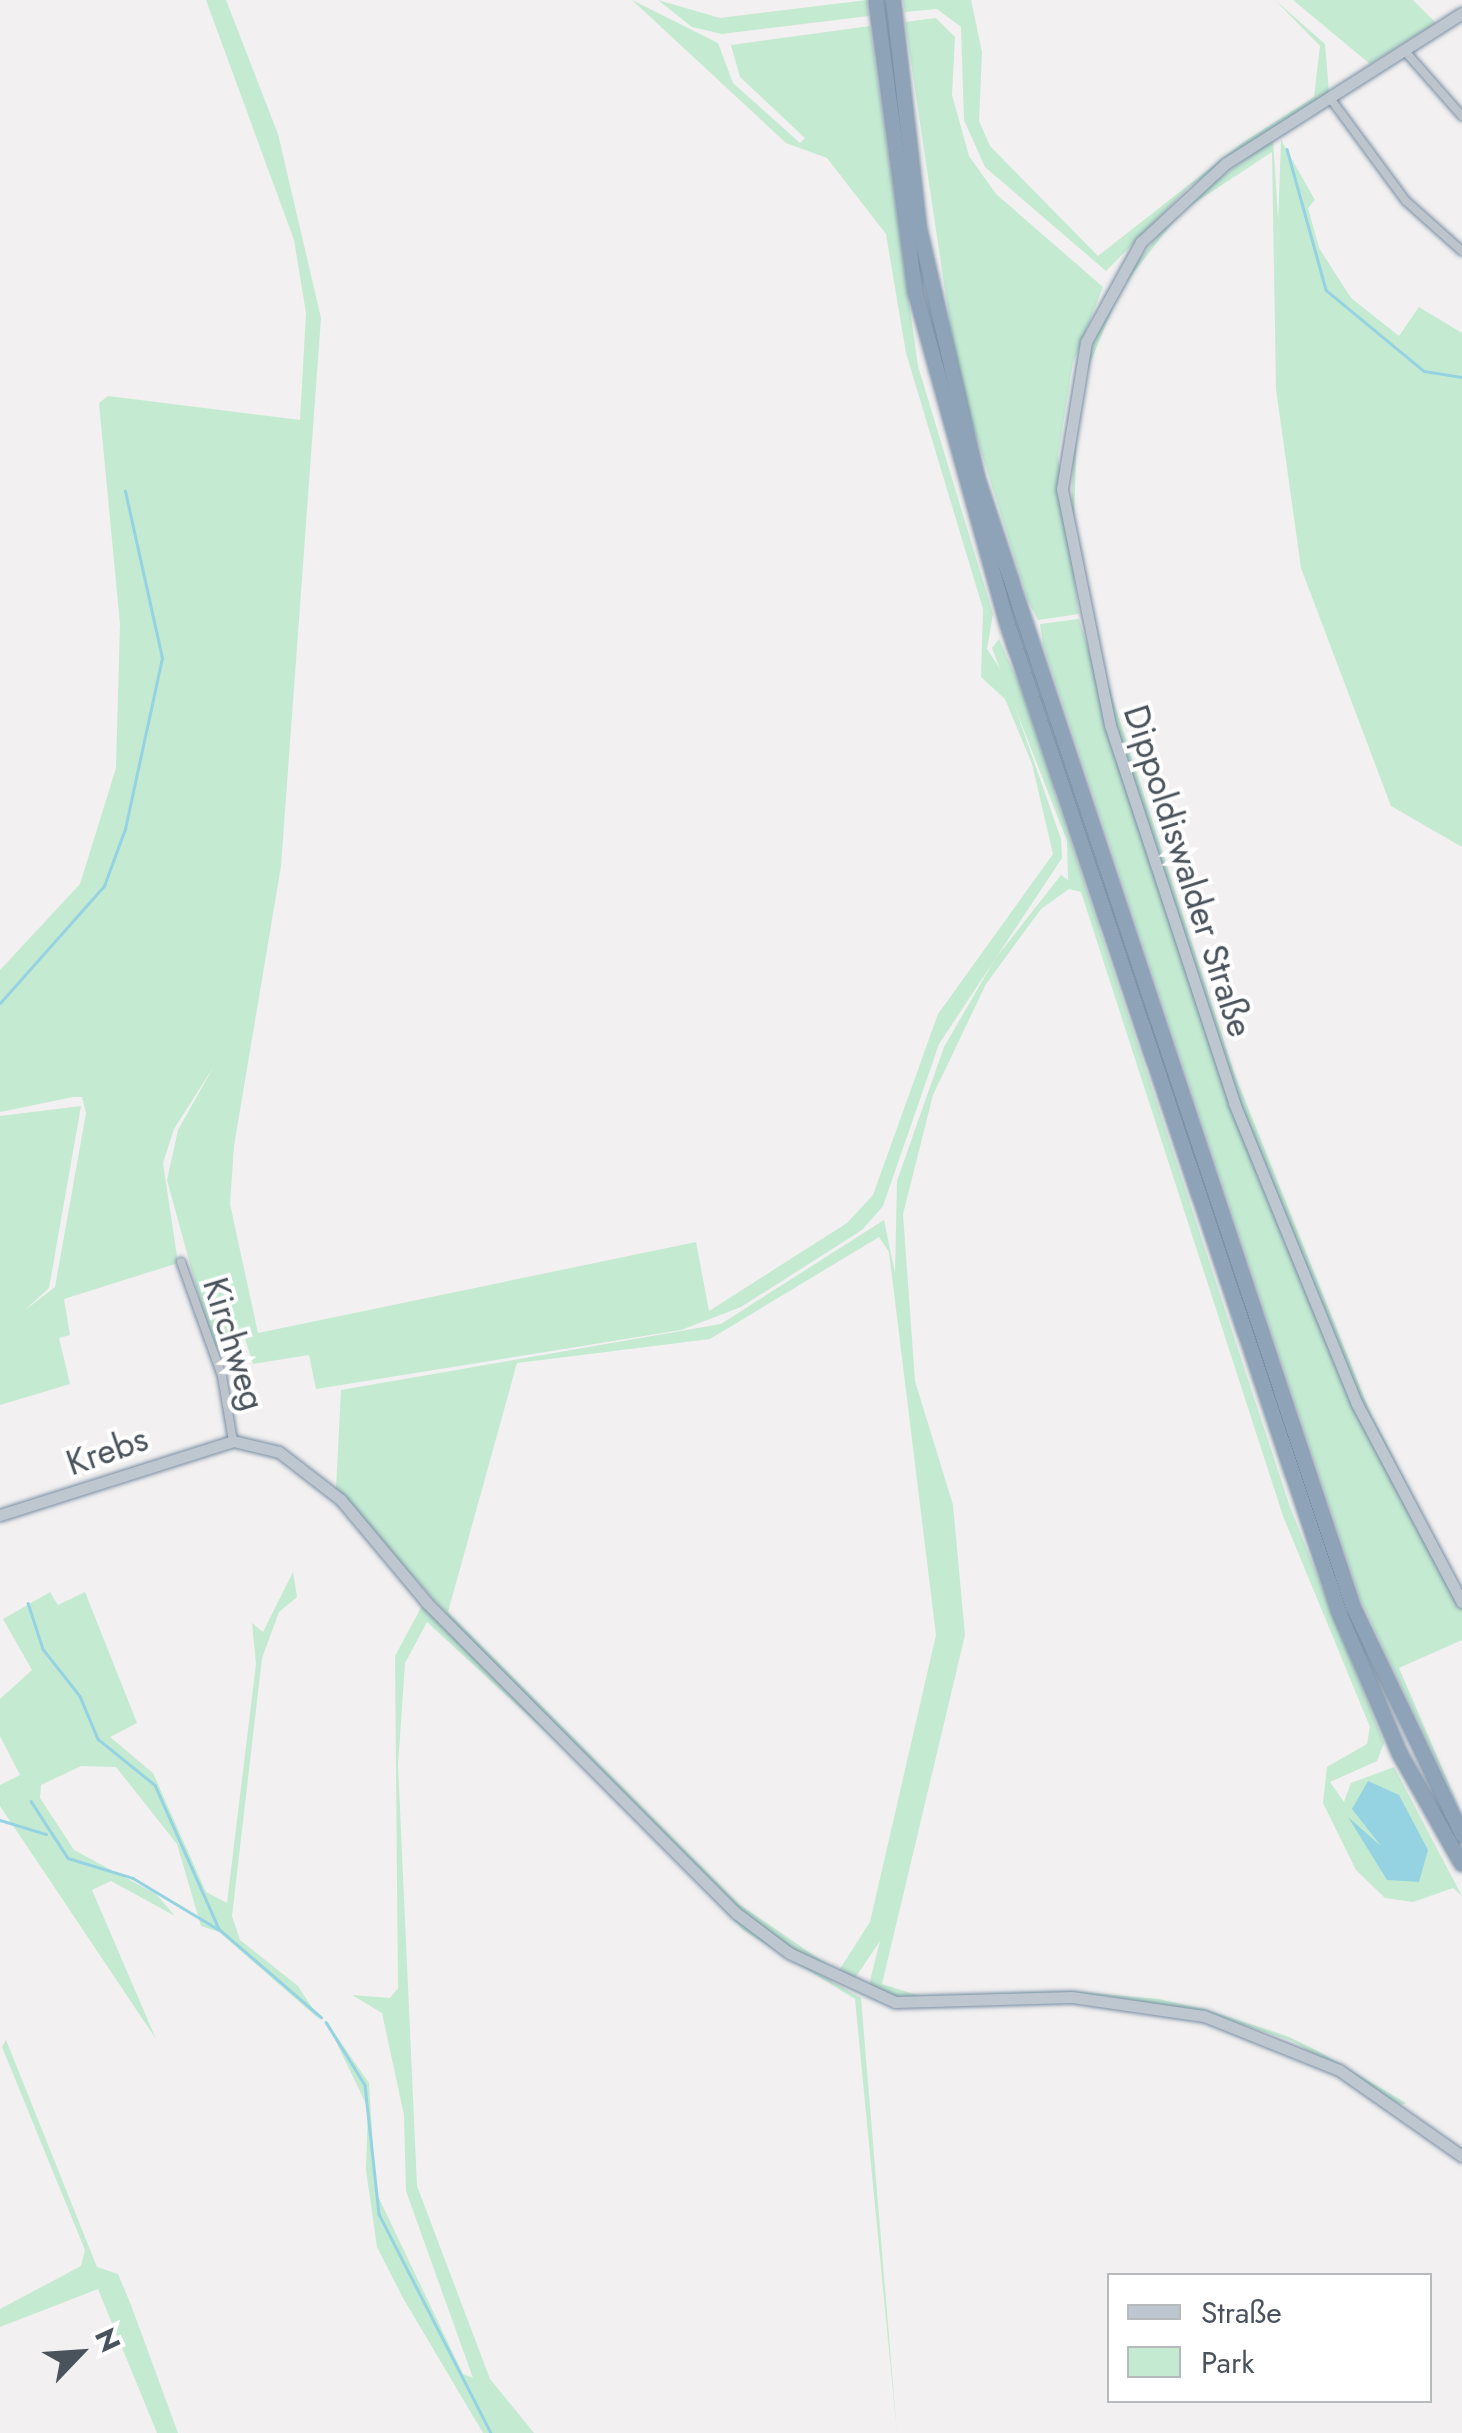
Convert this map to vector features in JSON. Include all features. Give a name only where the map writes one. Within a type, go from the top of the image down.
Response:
[{"type":"highway","points":[[876,0],[916,294],[1010,632],[1340,1614],[1392,1739],[1462,1864]]},
{"type":"highway","points":[[892,0],[945,356],[1026,626],[1354,1607],[1462,1835]]},
{"type":"street","name":"Dippoldiswalder Straße","points":[[1462,13],[1225,164],[1141,242],[1102,304],[1066,426],[1066,524],[1110,725],[1234,1103],[1357,1404],[1462,1602]]},
{"type":"street","points":[[1404,50],[1462,116]]},
{"type":"street","points":[[1330,98],[1406,202],[1462,251]]},
{"type":"street","name":"Kirchweg","points":[[181,1262],[222,1376],[233,1442]]},
{"type":"street","points":[[233,1442],[279,1452],[340,1500],[427,1603],[736,1913],[789,1953],[894,2002],[1072,1997],[1204,2016],[1340,2070],[1462,2156]]},
{"type":"street","name":"Krebs","points":[[0,1515],[233,1442]]},
{"type":"green space","points":[[206,0],[226,0],[278,134],[321,318],[281,866],[234,1146],[230,1204],[258,1333],[696,1242],[709,1311],[847,1223],[873,1195],[938,1014],[1053,854],[1032,764],[1005,699],[981,677],[983,609],[906,353],[886,234],[827,158],[786,143],[632,0],[718,43],[733,83],[800,143],[805,138],[740,77],[731,45],[870,26],[918,366],[993,614],[987,649],[1003,673],[1061,839],[1062,858],[939,1044],[883,1206],[862,1230],[741,1307],[681,1330],[316,1389],[309,1355],[253,1364],[245,1338],[213,1348],[167,1180],[178,1130],[214,1066],[174,1129],[163,1163],[178,1263],[64,1299],[70,1335],[59,1338],[70,1384],[0,1405],[0,1116],[81,1106],[49,1288],[24,1311],[55,1287],[86,1113],[82,1097],[0,1112],[0,970],[80,884],[116,768],[120,624],[99,403],[108,396],[300,420],[306,313],[294,240]]},
{"type":"green space","points":[[658,0],[720,18],[867,0],[869,16],[722,34],[692,27]]},
{"type":"green space","points":[[903,0],[971,0],[982,52],[979,121],[990,146],[1098,256],[1242,143],[1314,97],[1320,46],[1275,0],[1325,44],[1329,92],[1189,187],[1106,271],[985,167],[964,120],[961,27],[937,9],[905,12]]},
{"type":"green space","points":[[1293,0],[1413,0],[1436,23],[1370,64]]},
{"type":"green space","points":[[936,18],[955,37],[952,95],[969,156],[996,194],[1103,287],[1073,363],[1058,456],[1079,614],[1038,620],[1028,601],[958,378],[905,22]]},
{"type":"green space","points":[[1273,139],[1278,218],[1276,283],[1281,140],[1315,200],[1308,208],[1319,248],[1351,298],[1399,336],[1419,307],[1462,333],[1462,847],[1391,806],[1301,568],[1276,389],[1272,152],[1181,212],[1120,290],[1078,393],[1074,522],[1107,681],[1235,1075],[1371,1414],[1462,1593],[1351,1379],[1229,1077],[1114,727],[1071,523],[1075,394],[1112,295],[1178,209]]},
{"type":"green space","points":[[1079,619],[1204,1023],[1391,1476],[1462,1609],[1462,1640],[1399,1668],[1462,1814],[1361,1601],[1043,645],[1040,624]]},
{"type":"green space","points":[[999,639],[1019,684],[1290,1507],[1384,1743],[1377,1761],[1330,1782],[1344,1802],[1351,1783],[1394,1767],[1462,1896],[1453,1888],[1413,1902],[1385,1898],[1356,1870],[1323,1803],[1327,1767],[1367,1744],[1370,1727],[1283,1516],[1081,892],[1069,889],[1041,909],[986,984],[933,1095],[903,1214],[915,1381],[953,1505],[965,1635],[882,1984],[920,1996],[1069,1991],[1159,1999],[1204,2009],[1287,2036],[1318,2051],[1406,2103],[1401,2105],[1292,2041],[1205,2012],[1107,1996],[894,1997],[869,1985],[880,1941],[853,1981],[791,1949],[739,1910],[466,1636],[336,1489],[341,1390],[721,1324],[884,1220],[895,1273],[897,1181],[944,1047],[995,959],[1061,875],[1068,880],[1067,841],[992,648]],"holes":[[[879,1237],[889,1252],[936,1635],[870,1922],[838,1972],[739,1904],[448,1612],[517,1363],[710,1339]]]},
{"type":"green space","points":[[293,1572],[297,1597],[279,1612],[262,1658],[232,1916],[240,1940],[298,1986],[320,2020],[219,1932],[201,1926],[177,1844],[116,1767],[81,1766],[41,1785],[40,1798],[74,1850],[156,1894],[175,1916],[111,1881],[92,1890],[156,2039],[0,1806],[0,1785],[20,1775],[0,1736],[0,1699],[32,1670],[3,1619],[50,1592],[58,1605],[85,1592],[137,1723],[110,1737],[153,1773],[206,1892],[227,1903],[256,1664],[252,1623],[263,1632]]},
{"type":"green space","points":[[423,1604],[786,1955],[861,1998],[897,2433],[855,1999],[744,1931],[637,1816],[427,1622],[405,1663],[398,1765],[417,2186],[490,2379],[534,2433],[483,2433],[403,2298],[377,2247],[366,2170],[368,2108],[326,2021],[369,2083],[376,2192],[463,2374],[473,2378],[406,2191],[404,2115],[382,2013],[352,1995],[390,1998],[398,1988],[395,1656]]},
{"type":"green space","points":[[6,2040],[97,2267],[118,2274],[178,2433],[157,2433],[98,2289],[0,2327],[0,2309],[81,2266],[85,2250],[2,2047]]},
{"type":"water","points":[[1368,1781],[1399,1795],[1428,1850],[1419,1882],[1387,1880],[1348,1817],[1381,1846],[1352,1809]]},
{"type":"waterway","points":[[1287,149],[1326,290],[1424,371],[1462,377]]},
{"type":"waterway","points":[[0,1003],[104,886],[125,829],[162,658],[125,491]]},
{"type":"waterway","points":[[28,1603],[43,1649],[80,1696],[98,1739],[155,1785],[219,1929],[321,2017]]},
{"type":"waterway","points":[[31,1801],[68,1858],[133,1878],[218,1929]]},
{"type":"waterway","points":[[0,1820],[46,1834]]},
{"type":"waterway","points":[[326,2022],[365,2085],[379,2214],[491,2433]]}]
